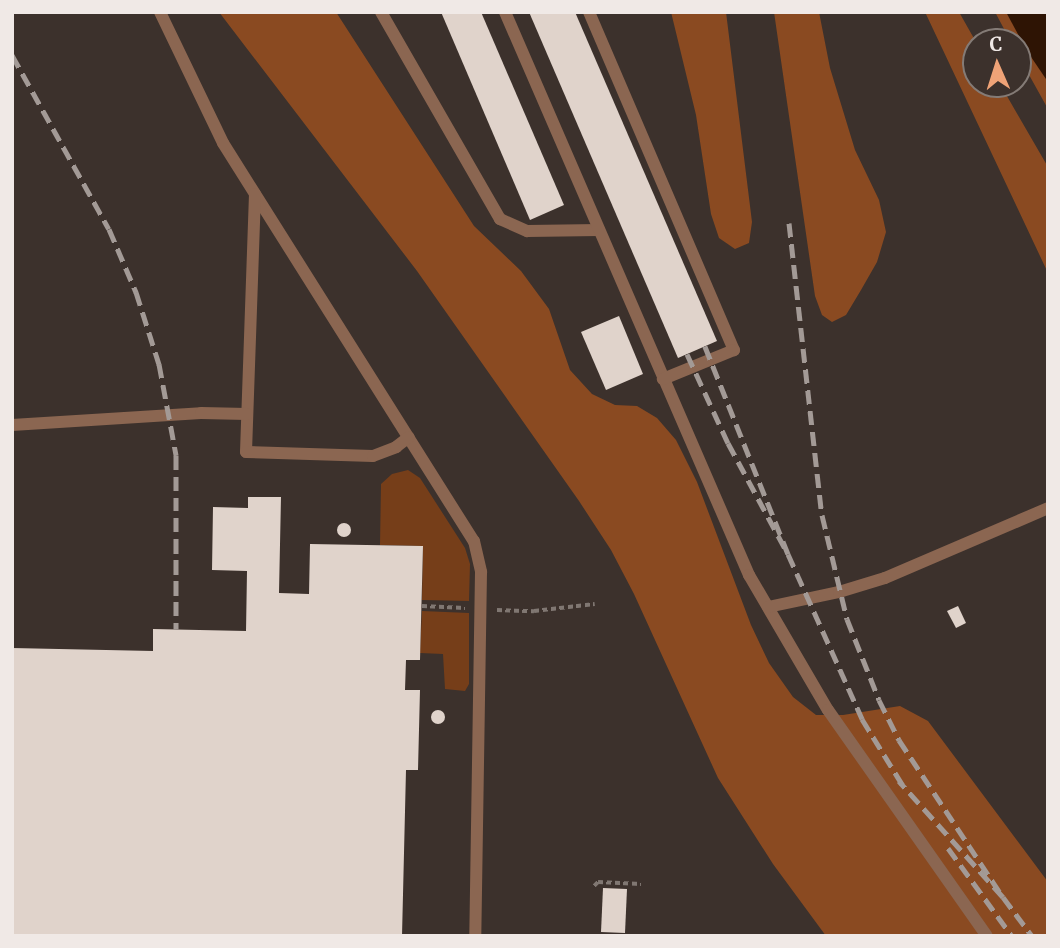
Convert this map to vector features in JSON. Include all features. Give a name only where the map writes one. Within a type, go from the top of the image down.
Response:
[{"type":"lane","points":[[160,12],[209,117],[474,541],[481,572],[475,936]]},
{"type":"lane","points":[[381,12],[500,219],[527,231],[599,230]]},
{"type":"lane","points":[[505,12],[749,575],[857,754],[987,936]]},
{"type":"lane","points":[[589,12],[734,350],[663,379]]},
{"type":"lane","points":[[255,194],[246,452],[373,456],[385,453],[409,438]]},
{"type":"lane","points":[[12,425],[201,413],[247,414]]},
{"type":"lane","points":[[768,607],[839,592],[885,578],[1048,508]]},
{"type":"path","points":[[422,606],[534,611],[595,604]]},
{"type":"path","points":[[594,886],[598,882],[641,884]]},
{"type":"shaded area","points":[[219,12],[336,12],[474,226],[521,271],[549,309],[570,370],[592,394],[615,405],[637,406],[657,418],[676,440],[697,482],[751,625],[769,663],[793,697],[816,715],[843,715],[900,706],[928,721],[1048,882],[1048,936],[826,936],[773,864],[718,778],[634,594],[611,550],[579,501],[417,271]]},
{"type":"shaded area","points":[[671,12],[726,12],[752,222],[749,243],[735,249],[719,238],[711,214],[696,115]]},
{"type":"shaded area","points":[[774,12],[819,12],[830,68],[855,150],[879,200],[886,232],[877,262],[846,315],[832,322],[822,315],[815,296]]},
{"type":"shaded area","points":[[925,12],[959,12],[968,28],[962,28],[962,91]]},
{"type":"shaded area","points":[[995,12],[1048,12],[1048,109],[1032,80],[1032,28],[1004,28]]},
{"type":"shaded area","points":[[1006,12],[1048,12],[1048,82],[1032,58],[1032,28],[1015,28]]},
{"type":"shaded area","points":[[966,98],[1008,98],[1048,167],[1048,273]]},
{"type":"shaded area","points":[[408,470],[420,478],[465,548],[470,564],[469,601],[422,600],[423,546],[380,545],[381,484],[392,474]]},
{"type":"shaded area","points":[[422,611],[469,613],[469,684],[465,691],[445,689],[443,654],[420,653]]},
{"type":"building","points":[[441,12],[481,12],[564,205],[530,220]]},
{"type":"building","points":[[529,12],[575,12],[717,341],[678,358]]},
{"type":"building","points":[[619,316],[643,374],[606,390],[581,332]]},
{"type":"building","points":[[248,497],[281,497],[279,593],[309,594],[310,544],[423,546],[420,660],[406,660],[405,690],[420,690],[418,770],[406,770],[402,936],[12,936],[12,648],[153,651],[153,629],[246,631],[247,571],[212,570],[213,507],[248,508]]},
{"type":"building","points":[[341,523],[347,523],[351,530],[347,537],[341,537],[337,533],[337,527]]},
{"type":"building","points":[[958,606],[966,623],[956,628],[947,611]]},
{"type":"building","points":[[438,710],[443,712],[443,722],[438,724],[433,722],[431,717],[433,712]]},
{"type":"building","points":[[603,888],[627,889],[625,933],[601,932]]},
{"type":"railway","points":[[12,55],[109,229],[136,292],[159,364],[176,455],[176,629]]},
{"type":"railway","points":[[789,223],[822,515],[847,619],[879,700],[899,740],[1003,897],[899,781]]},
{"type":"railway","points":[[687,354],[728,443],[788,554],[705,346]]},
{"type":"railway","points":[[788,554],[862,719],[905,789]]},
{"type":"railway","points":[[948,848],[1012,936]]},
{"type":"railway","points":[[1003,897],[1032,936]]}]
